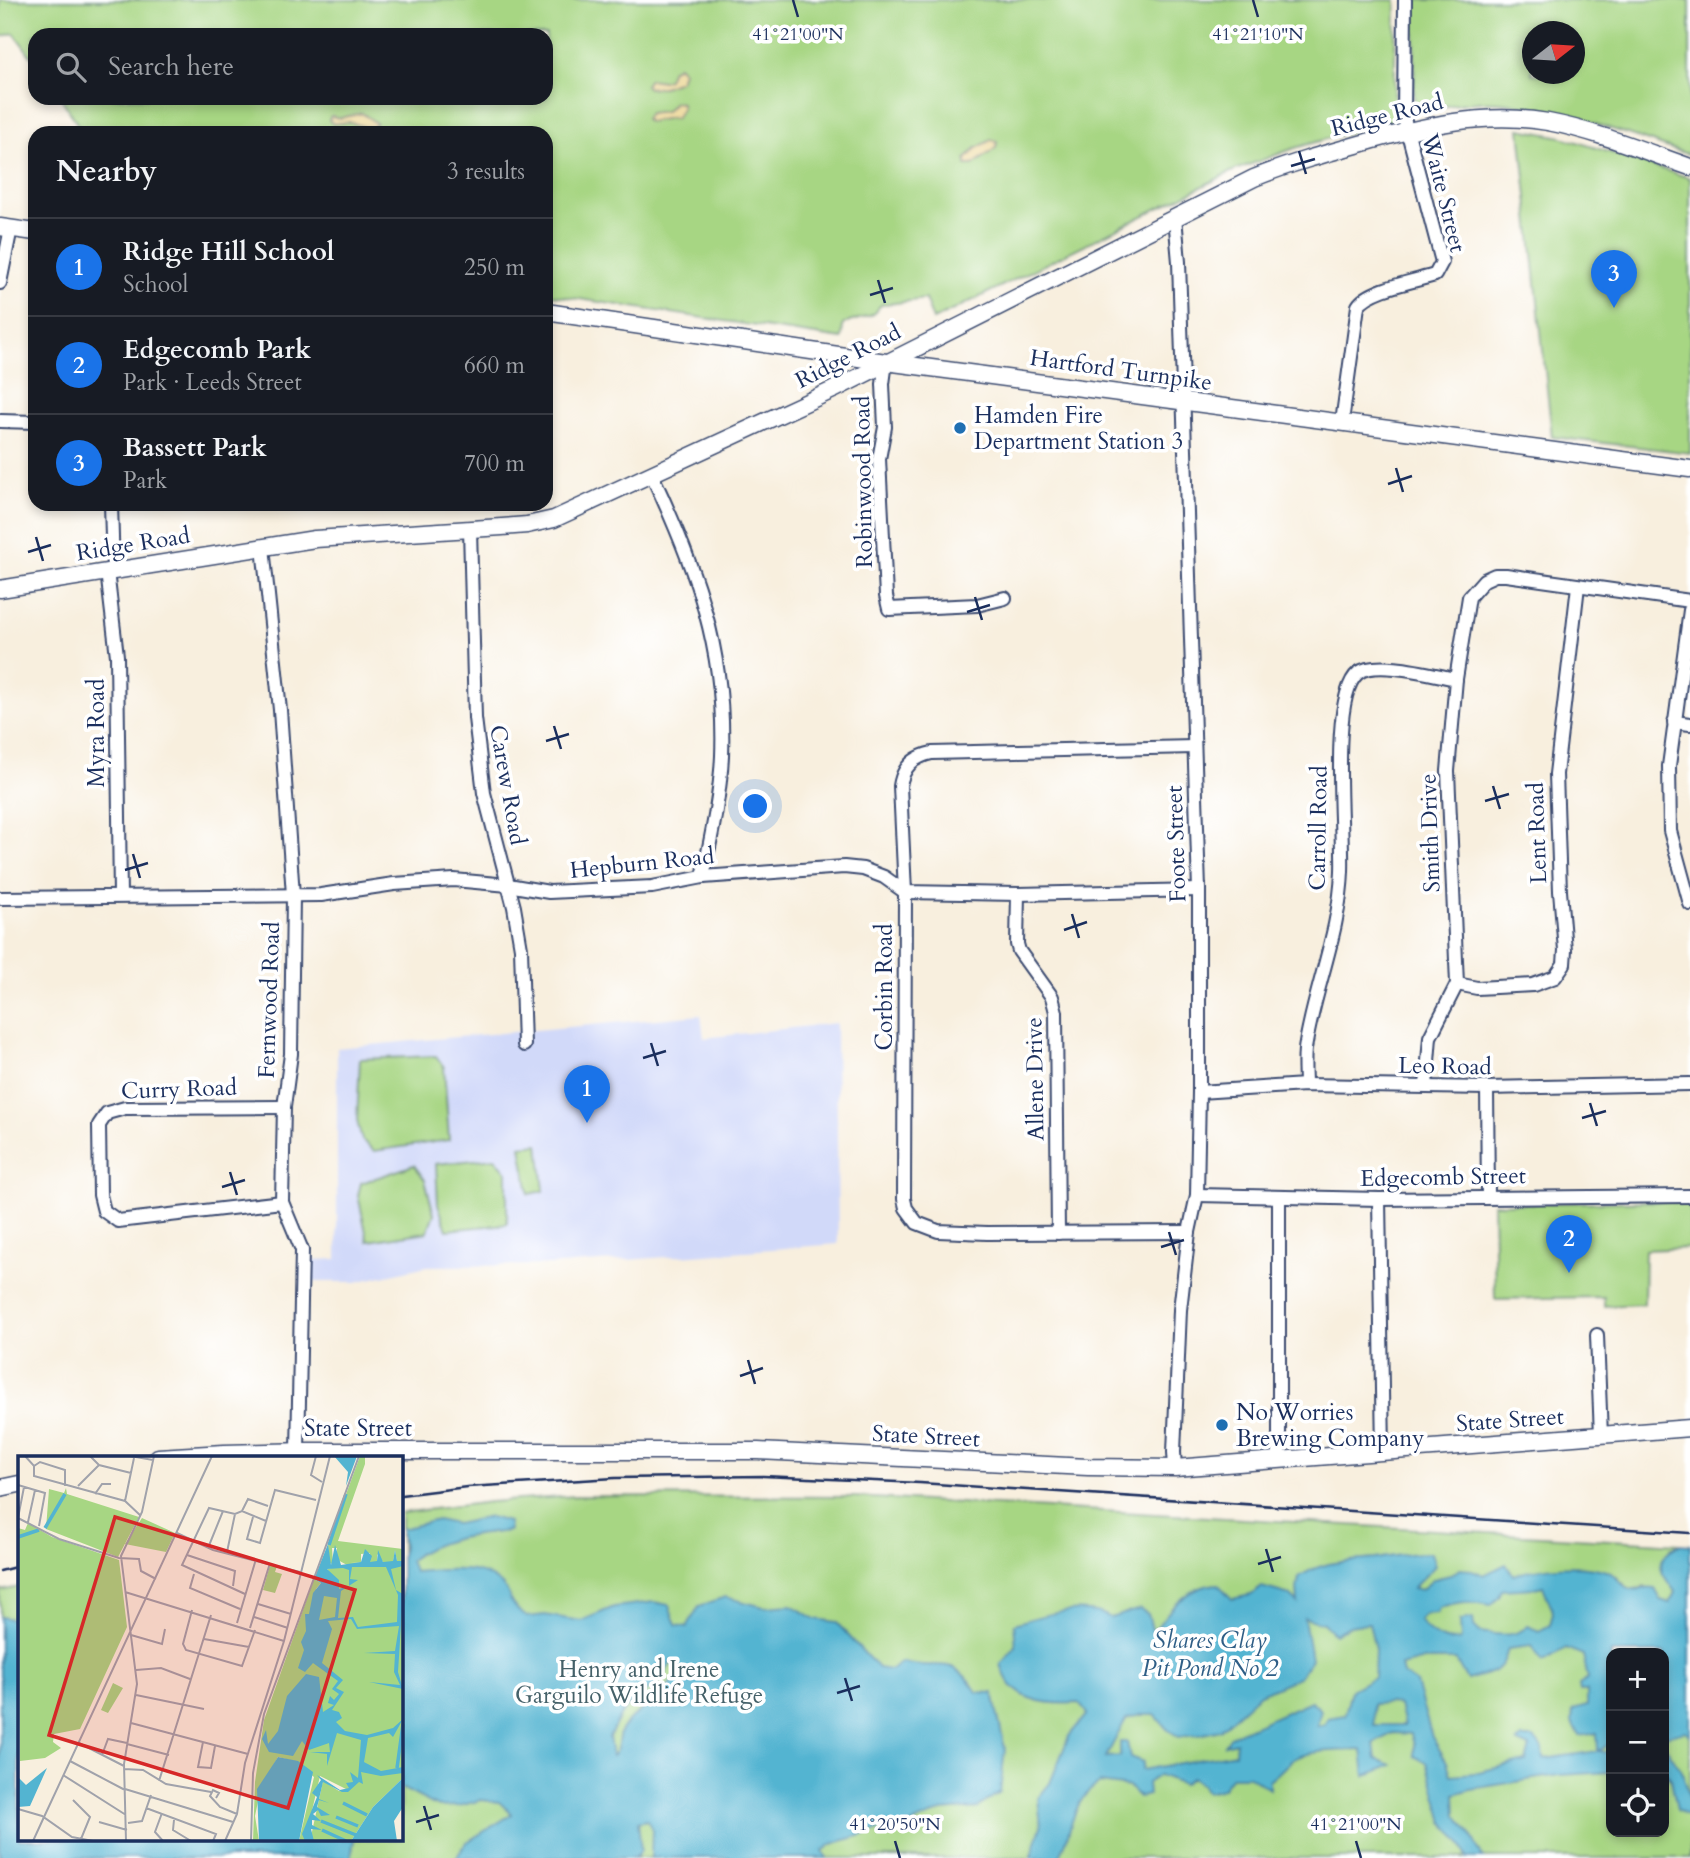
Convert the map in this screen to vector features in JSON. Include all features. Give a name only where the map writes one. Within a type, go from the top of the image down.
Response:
[{"type":"main road","name":"Ridge Road","points":[[0,589],[338,536],[527,525],[554,519],[833,390],[1268,172],[1406,131],[1471,119],[1533,120],[1583,131],[1690,167]]},
{"type":"main road","points":[[5,227],[28,231]]},
{"type":"main road","name":"Hartford Turnpike","points":[[553,313],[886,362],[1690,469]]},
{"type":"main road","name":"State Street","points":[[174,1456],[298,1451],[770,1452],[1088,1467],[1175,1468],[1690,1428]]},
{"type":"main road","points":[[0,1488],[18,1484]]},
{"type":"street","name":"Waite Street","points":[[1342,422],[1358,306],[1362,299],[1435,275],[1443,262],[1406,131],[1405,0]]},
{"type":"street","name":"Foote Street","points":[[1175,217],[1180,262],[1199,890],[1196,1195],[1180,1310],[1175,1468]]},
{"type":"street","points":[[0,283],[5,227]]},
{"type":"street","name":"Robinwood Road","points":[[886,362],[883,392],[885,427],[879,459],[886,596],[889,609],[977,605],[1005,598]]},
{"type":"street","points":[[0,421],[28,422]]},
{"type":"street","points":[[652,475],[689,559],[710,621],[720,687],[722,757],[703,877]]},
{"type":"street","name":"Myra Road","points":[[111,511],[110,570],[117,656],[120,897]]},
{"type":"street","name":"Carew Road","points":[[470,529],[475,718],[484,793],[521,947],[524,1045]]},
{"type":"street","name":"Fernwood Road","points":[[263,547],[276,673],[293,895],[292,1054],[285,1107],[282,1202],[302,1250],[298,1451]]},
{"type":"street","name":"Smith Drive","points":[[1426,1086],[1430,1037],[1457,984],[1448,771],[1456,679],[1469,597],[1484,580],[1495,575],[1578,586]]},
{"type":"street","points":[[1578,586],[1690,601]]},
{"type":"street","name":"Lent Road","points":[[1457,984],[1477,988],[1533,985],[1555,976],[1564,964],[1556,774],[1578,586]]},
{"type":"street","points":[[1690,610],[1669,766],[1670,831],[1685,865],[1690,904]]},
{"type":"street","name":"Carroll Road","points":[[1305,1085],[1305,1045],[1333,933],[1342,872],[1341,738],[1347,687],[1360,671],[1378,667],[1456,679]]},
{"type":"street","points":[[1674,722],[1690,724]]},
{"type":"street","name":"Corbin Road","points":[[1189,1232],[938,1231],[917,1223],[906,1208],[905,892],[900,786],[904,770],[916,759],[932,753],[1194,747]]},
{"type":"street","name":"Hepburn Road","points":[[0,898],[321,895],[394,884],[454,880],[549,892],[652,887],[703,877],[844,867],[863,869],[884,877],[905,892]]},
{"type":"street","points":[[905,892],[1018,894],[1199,890]]},
{"type":"street","name":"Allene Drive","points":[[1018,894],[1019,951],[1052,997],[1056,1012],[1058,1233]]},
{"type":"street","name":"Leo Road","points":[[1199,1092],[1305,1085],[1487,1088],[1690,1084]]},
{"type":"street","points":[[1487,1088],[1488,1197]]},
{"type":"street","name":"Curry Road","points":[[282,1202],[118,1221],[104,1211],[100,1195],[99,1125],[107,1113],[125,1108],[285,1107]]},
{"type":"street","name":"Edgecomb Street","points":[[1196,1195],[1379,1199],[1690,1196]]},
{"type":"street","points":[[1279,1198],[1279,1461]]},
{"type":"street","points":[[1379,1199],[1383,1452]]},
{"type":"street","points":[[1597,1335],[1601,1436]]},
{"type":"shaded area","points":[[701,1015],[704,1038],[836,1023],[838,1244],[560,1265],[427,1266],[356,1282],[312,1282],[312,1260],[337,1259],[337,1048]]},
{"type":"green space","points":[[0,0],[1396,0],[1394,120],[1295,148],[1235,170],[933,320],[925,299],[881,305],[872,315],[843,324],[842,339],[553,295],[553,126],[79,126],[65,105],[553,105],[553,28],[28,28],[28,52],[14,33],[0,37]]},
{"type":"green space","points":[[1415,0],[1690,0],[1690,155],[1577,119],[1508,103],[1476,102],[1422,111],[1414,106]]},
{"type":"green space","points":[[1520,129],[1562,137],[1690,178],[1690,453],[1552,437]]},
{"type":"green space","points":[[436,1056],[444,1067],[449,1140],[374,1151],[362,1140],[357,1121],[360,1059]]},
{"type":"green space","points":[[539,1144],[544,1191],[529,1194],[521,1146]]},
{"type":"green space","points":[[495,1158],[507,1172],[507,1224],[447,1230],[438,1204],[436,1164]]},
{"type":"green space","points":[[414,1165],[425,1180],[434,1214],[427,1232],[368,1241],[358,1195],[361,1183]]},
{"type":"green space","points":[[1671,1201],[1690,1205],[1690,1248],[1645,1250],[1644,1304],[1604,1306],[1604,1297],[1495,1299],[1493,1204]]},
{"type":"green space","name":"Henry and Irene Garguilo Wildlife Refuge","points":[[576,1496],[855,1497],[1681,1544],[1670,1549],[1662,1571],[1675,1592],[1670,1603],[1661,1600],[1645,1587],[1629,1588],[1616,1576],[1611,1648],[1606,1648],[1606,1837],[1669,1837],[1669,1727],[1685,1731],[1690,1735],[1690,1858],[351,1858],[354,1840],[402,1840],[402,1513],[490,1502]]},
{"type":"green space","points":[[18,1587],[18,1616],[12,1619],[0,1617],[0,1591]]},
{"type":"sand","points":[[678,66],[683,71],[680,81],[663,87],[648,88],[645,85],[649,79],[668,79],[672,69]]},
{"type":"sand","points":[[674,102],[681,103],[682,109],[675,119],[649,122],[645,119],[649,113],[666,111]]},
{"type":"sand","points":[[362,113],[376,123],[374,126],[361,126],[350,122],[333,124],[329,120],[331,116],[340,118]]},
{"type":"sand","points":[[991,140],[997,141],[996,148],[973,165],[966,165],[966,159],[975,149]]},
{"type":"water","points":[[490,1517],[508,1522],[509,1531],[457,1539],[432,1547],[410,1560],[414,1572],[451,1569],[488,1576],[507,1591],[514,1606],[527,1617],[545,1615],[581,1621],[614,1607],[654,1602],[669,1605],[676,1625],[687,1627],[699,1606],[725,1597],[764,1607],[791,1605],[816,1619],[836,1622],[878,1668],[891,1670],[902,1662],[952,1667],[968,1679],[977,1692],[993,1693],[1005,1749],[1000,1792],[977,1808],[942,1811],[910,1825],[879,1830],[832,1844],[823,1851],[827,1858],[651,1858],[652,1829],[647,1820],[638,1822],[641,1851],[635,1858],[456,1858],[467,1842],[512,1814],[499,1802],[481,1800],[459,1806],[438,1807],[402,1789],[402,1529],[437,1520],[456,1524]],"holes":[[[672,1661],[677,1672],[667,1689],[623,1727],[617,1750],[612,1756],[609,1737],[621,1714],[634,1700],[660,1682]]]},
{"type":"water","name":"Shares Clay Pit Pond No 2","points":[[1681,1544],[1690,1545],[1690,1735],[1685,1731],[1669,1735],[1669,1648],[1606,1648],[1606,1746],[1599,1751],[1606,1752],[1606,1772],[1559,1775],[1455,1794],[1456,1815],[1470,1833],[1483,1858],[1467,1858],[1461,1844],[1444,1822],[1427,1763],[1414,1756],[1411,1734],[1393,1733],[1374,1743],[1376,1759],[1392,1765],[1365,1776],[1362,1750],[1324,1752],[1297,1758],[1269,1781],[1269,1789],[1249,1776],[1232,1776],[1223,1788],[1206,1792],[1192,1777],[1183,1784],[1159,1775],[1147,1783],[1148,1795],[1139,1797],[1129,1787],[1100,1783],[1090,1790],[1077,1807],[1059,1858],[1031,1858],[1041,1826],[1038,1798],[1050,1783],[1069,1736],[1087,1714],[1079,1703],[1042,1702],[1021,1694],[1012,1686],[1001,1664],[1016,1646],[1014,1624],[1076,1610],[1101,1613],[1111,1618],[1140,1609],[1148,1614],[1153,1633],[1180,1600],[1207,1585],[1218,1584],[1232,1599],[1251,1595],[1262,1587],[1290,1595],[1298,1603],[1299,1577],[1318,1567],[1424,1553],[1431,1553],[1435,1566],[1413,1588],[1421,1590],[1434,1579],[1460,1569],[1484,1575],[1506,1564],[1513,1575],[1572,1566],[1607,1571],[1631,1589],[1655,1589],[1661,1600],[1670,1603],[1675,1592],[1661,1566],[1669,1551]],"holes":[[[1543,1586],[1553,1612],[1550,1625],[1539,1631],[1528,1626],[1511,1634],[1480,1632],[1474,1626],[1473,1619],[1467,1618],[1460,1621],[1461,1640],[1449,1641],[1432,1634],[1419,1620],[1425,1614],[1437,1613],[1439,1608],[1451,1604],[1471,1602],[1491,1605],[1502,1590]],[[1304,1618],[1323,1623],[1334,1634],[1350,1626],[1369,1623],[1375,1649],[1374,1677],[1351,1690],[1345,1715],[1328,1718],[1325,1724],[1317,1726],[1321,1710],[1311,1701],[1231,1736],[1225,1745],[1236,1742],[1235,1753],[1142,1770],[1143,1762],[1130,1757],[1127,1742],[1120,1742],[1120,1756],[1106,1757],[1126,1719],[1155,1715],[1167,1729],[1179,1737],[1220,1730],[1258,1695],[1299,1677],[1311,1659]],[[1531,1646],[1543,1662],[1566,1648],[1583,1655],[1588,1679],[1579,1685],[1580,1691],[1587,1691],[1587,1706],[1573,1710],[1572,1722],[1580,1736],[1597,1733],[1598,1751],[1544,1759],[1543,1750],[1534,1738],[1522,1738],[1518,1742],[1530,1747],[1526,1761],[1474,1773],[1451,1775],[1447,1762],[1432,1737],[1416,1683],[1403,1674],[1401,1666],[1424,1660],[1456,1660],[1467,1680],[1489,1674],[1499,1668],[1508,1649]],[[1391,1703],[1399,1706],[1404,1725],[1374,1725],[1373,1704]]]},
{"type":"water","points":[[18,1616],[18,1840],[354,1840],[351,1858],[0,1858],[0,1617],[12,1619]]},
{"type":"water","points":[[1669,1752],[1684,1778],[1689,1796],[1690,1817],[1677,1810]]},
{"type":"railway","points":[[402,1495],[467,1487],[615,1478],[763,1476],[920,1483],[1690,1533]]},
{"type":"railway","points":[[0,1571],[18,1566]]},
{"type":"place","name":"Bassett Park","points":[[1614,308]]},
{"type":"place","name":"Hamden Fire Department Station 3","points":[[960,428]]},
{"type":"place","name":"Ridge Hill School","points":[[587,1123]]},
{"type":"place","name":"Edgecomb Park","points":[[1569,1273]]},
{"type":"place","name":"No Worries Brewing Company","points":[[1222,1425]]}]
